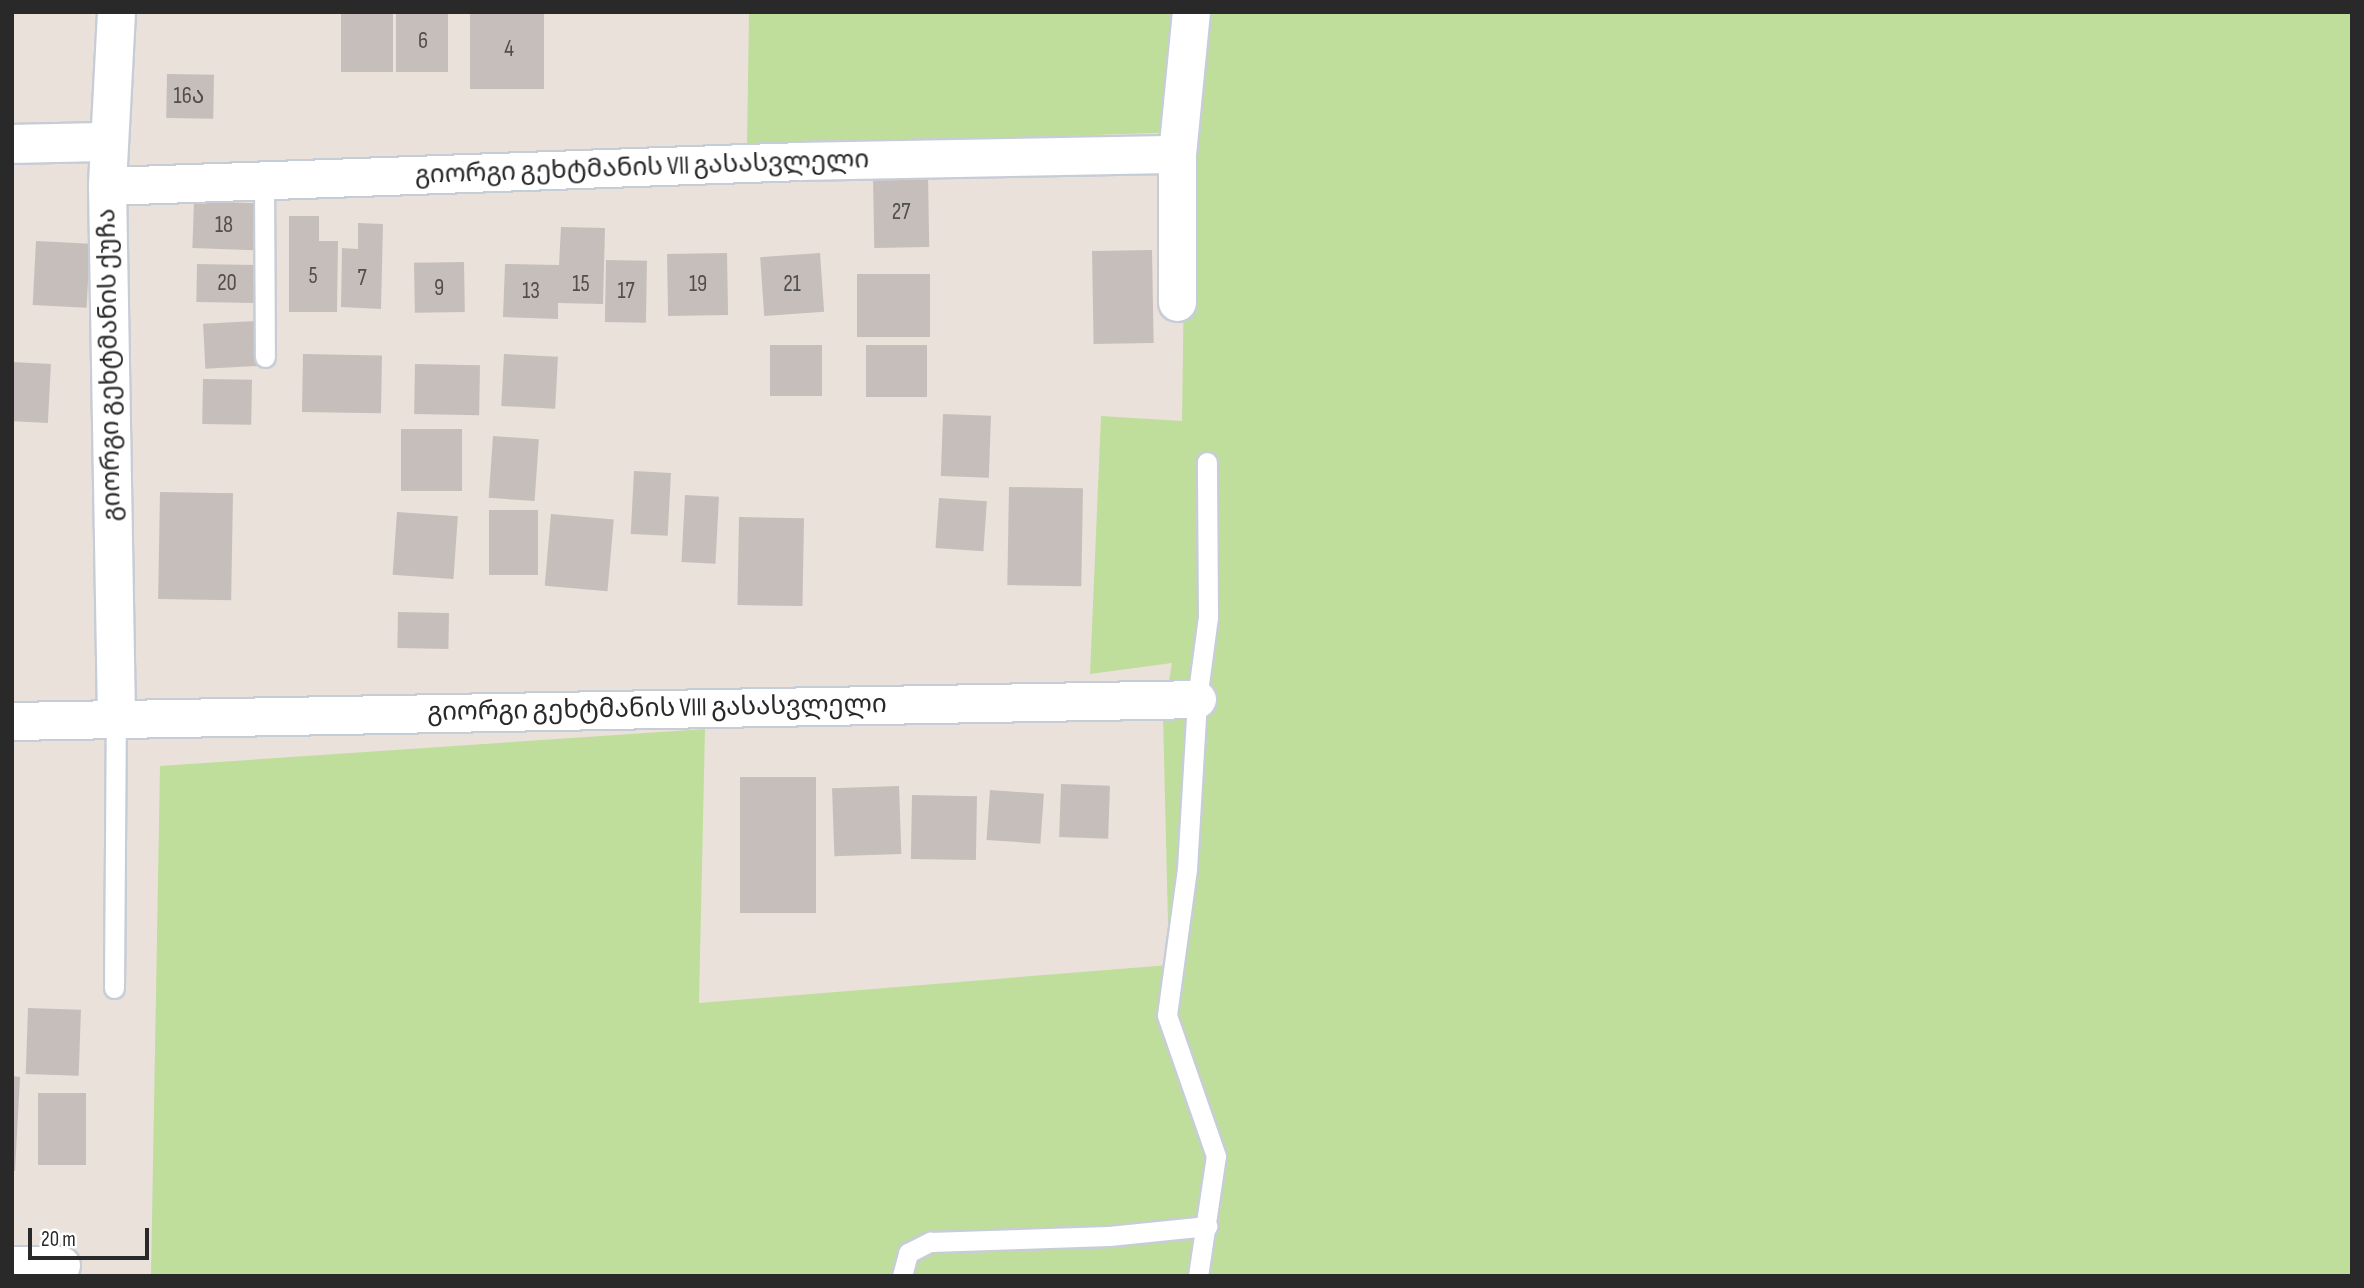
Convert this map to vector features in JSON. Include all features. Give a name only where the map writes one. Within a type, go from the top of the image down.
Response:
[{"type":"street","name":"გიორგი გეხტმანის ქუჩა","points":[[116,12],[107,142],[116,719]]},
{"type":"street","points":[[1177,302],[1177,154],[1191,12]]},
{"type":"street","points":[[12,144],[107,142]]},
{"type":"street","name":"გიორგი გეხტმანის VII გასასვლელი","points":[[107,186],[802,161],[1177,154]]},
{"type":"street","name":"გიორგი გეხტმანის VIII გასასვლელი","points":[[12,721],[1197,699]]},
{"type":"street","points":[[12,1265],[61,1265]]},
{"type":"lane","points":[[264,180],[265,356]]},
{"type":"lane","points":[[1198,1276],[1216,1156],[1167,1015],[1187,869],[1197,699],[1208,617],[1207,463]]},
{"type":"lane","points":[[114,988],[116,719]]},
{"type":"lane","points":[[902,1276],[908,1253],[930,1242],[1109,1236],[1207,1226]]},
{"type":"green space","points":[[749,12],[2352,12],[2352,1276],[151,1276],[160,766],[705,729],[699,1003],[1169,965],[1163,716],[1172,663],[1090,674],[1101,416],[1182,421],[1186,132],[747,146]]},
{"type":"building","points":[[341,12],[393,12],[393,72],[341,72]]},
{"type":"building","points":[[396,12],[448,12],[448,72],[396,72]]},
{"type":"building","points":[[470,12],[544,12],[544,89],[470,89]]},
{"type":"building","points":[[167,74],[214,75],[213,119],[166,118]]},
{"type":"building","points":[[928,175],[929,247],[874,248],[873,176]]},
{"type":"building","points":[[194,201],[256,203],[254,250],[192,248]]},
{"type":"building","points":[[289,216],[319,216],[319,241],[338,241],[337,312],[289,312]]},
{"type":"building","points":[[358,223],[383,224],[381,309],[341,307],[342,248],[358,249]]},
{"type":"building","points":[[561,227],[605,228],[603,304],[558,303],[558,319],[503,317],[505,264],[559,265]]},
{"type":"building","points":[[36,241],[90,244],[87,308],[33,305]]},
{"type":"building","points":[[1152,250],[1154,343],[1094,344],[1092,251]]},
{"type":"building","points":[[727,253],[728,315],[668,316],[667,254]]},
{"type":"building","points":[[820,253],[824,312],[764,316],[760,257]]},
{"type":"building","points":[[606,260],[647,261],[646,323],[605,322]]},
{"type":"building","points":[[464,262],[465,312],[415,313],[414,263]]},
{"type":"building","points":[[197,264],[257,265],[256,303],[196,302]]},
{"type":"building","points":[[857,274],[930,274],[930,337],[857,337]]},
{"type":"building","points":[[257,321],[259,366],[205,369],[203,324]]},
{"type":"building","points":[[770,345],[822,345],[822,396],[770,396]]},
{"type":"building","points":[[866,345],[927,345],[927,397],[866,397]]},
{"type":"building","points":[[303,354],[382,355],[381,413],[302,412]]},
{"type":"building","points":[[504,354],[558,357],[555,409],[501,406]]},
{"type":"building","points":[[12,362],[51,364],[48,423],[12,421]]},
{"type":"building","points":[[415,364],[480,365],[479,415],[414,414]]},
{"type":"building","points":[[203,379],[252,380],[251,425],[202,424]]},
{"type":"building","points":[[943,414],[991,416],[989,478],[941,476]]},
{"type":"building","points":[[401,429],[462,429],[462,491],[401,491]]},
{"type":"building","points":[[493,436],[539,439],[535,501],[489,498]]},
{"type":"building","points":[[634,471],[671,473],[668,536],[631,534]]},
{"type":"building","points":[[1009,487],[1083,488],[1081,586],[1007,585]]},
{"type":"building","points":[[160,492],[233,493],[231,600],[158,599]]},
{"type":"building","points":[[685,495],[719,497],[715,564],[681,562]]},
{"type":"building","points":[[939,498],[987,501],[983,551],[936,548]]},
{"type":"building","points":[[489,510],[538,510],[538,575],[489,575]]},
{"type":"building","points":[[397,512],[458,516],[453,579],[393,575]]},
{"type":"building","points":[[551,514],[614,519],[607,591],[545,586]]},
{"type":"building","points":[[739,517],[804,518],[802,606],[737,605]]},
{"type":"building","points":[[398,612],[449,613],[448,649],[397,648]]},
{"type":"building","points":[[740,777],[816,777],[816,913],[740,913]]},
{"type":"building","points":[[1061,784],[1110,786],[1108,839],[1059,837]]},
{"type":"building","points":[[899,786],[901,854],[834,856],[832,788]]},
{"type":"building","points":[[990,790],[1044,794],[1040,844],[987,840]]},
{"type":"building","points":[[912,795],[977,796],[976,860],[911,859]]},
{"type":"building","points":[[28,1008],[81,1010],[79,1076],[26,1074]]},
{"type":"building","points":[[12,1076],[20,1077],[15,1171],[12,1171]]},
{"type":"building","points":[[38,1093],[86,1093],[86,1165],[38,1165]]}]
